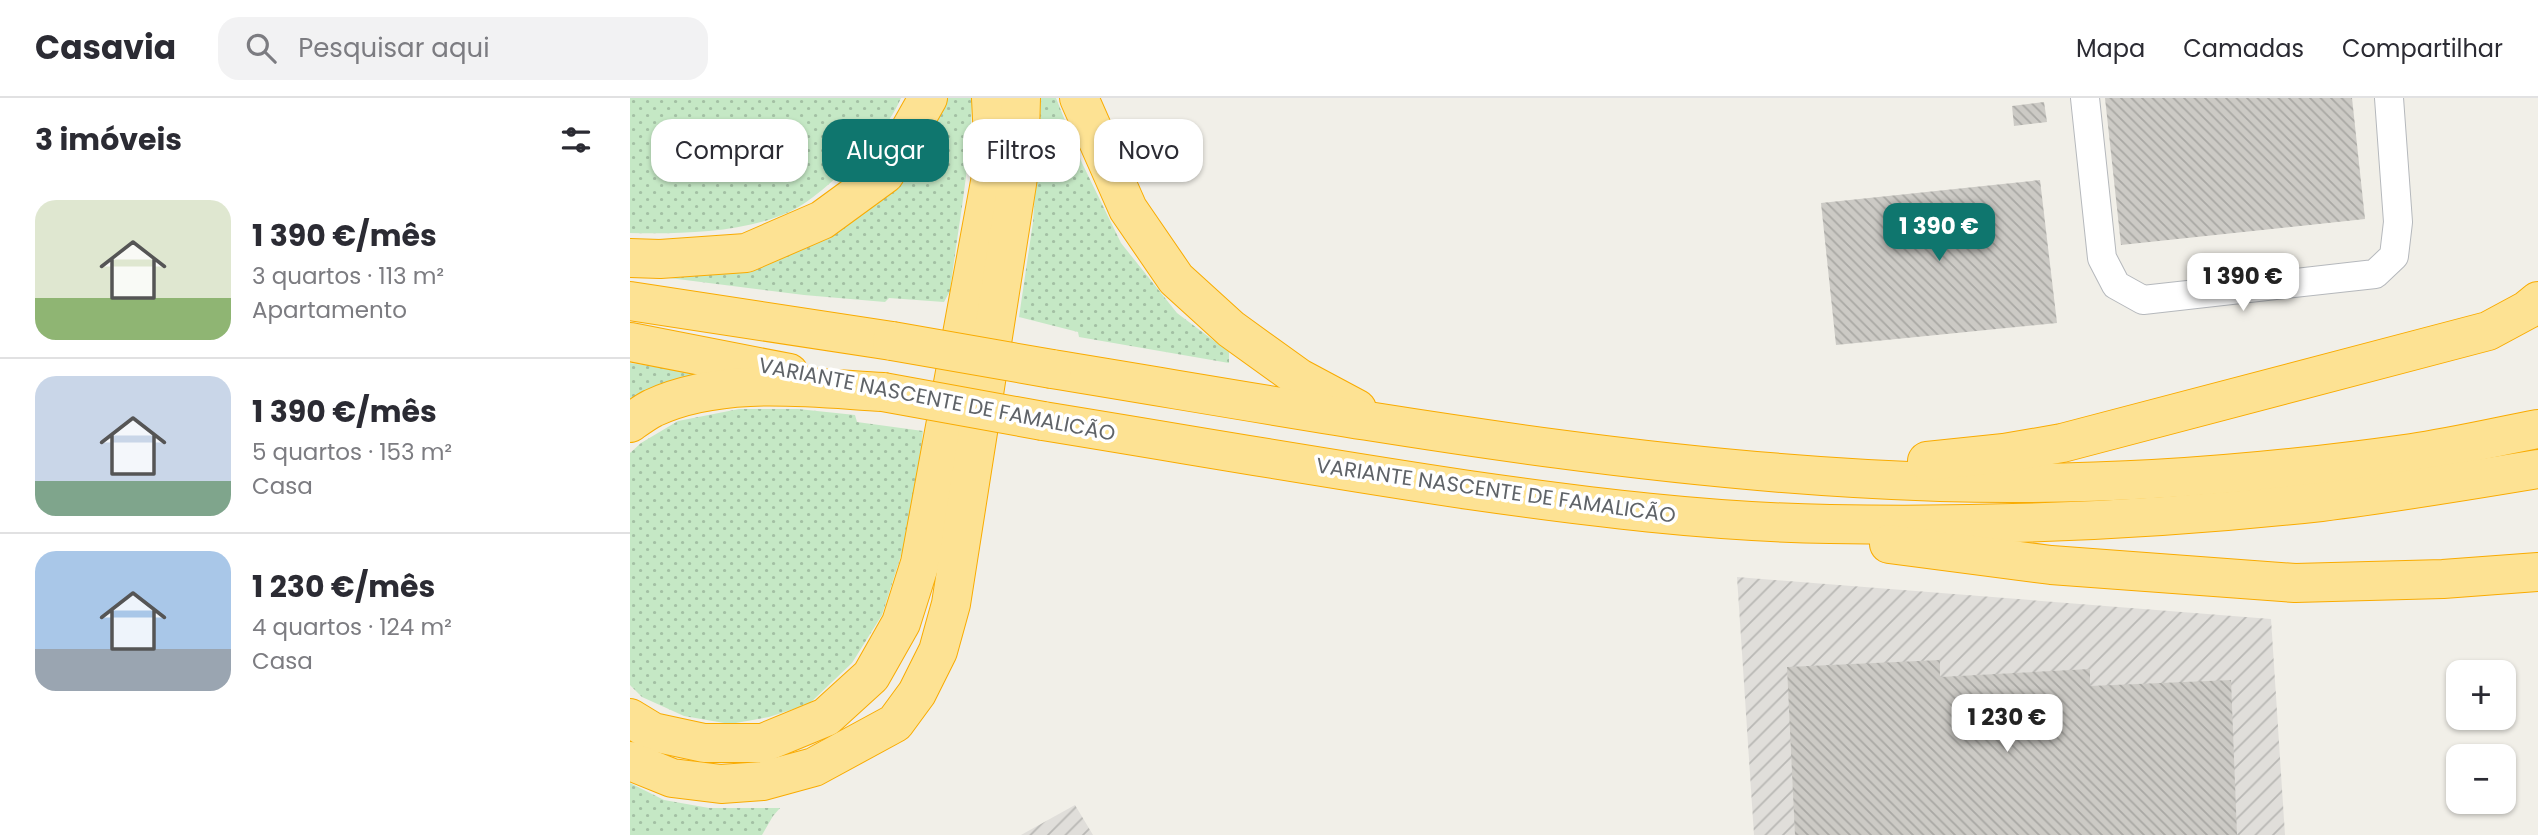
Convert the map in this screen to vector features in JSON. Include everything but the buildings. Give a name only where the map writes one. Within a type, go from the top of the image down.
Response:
[{"type":"highway","points":[[630,258],[660,259],[746,253],[822,220],[885,174],[928,98]]},
{"type":"highway","points":[[630,718],[653,732],[704,743],[763,743],[826,717],[871,676],[901,622],[920,563],[995,160],[991,98]]},
{"type":"highway","points":[[630,761],[672,778],[721,784],[763,781],[814,767],[895,723],[917,693],[938,651],[951,604],[1019,171],[1021,98]]},
{"type":"highway","points":[[1079,98],[1128,209],[1177,279],[1231,329],[1299,378],[1384,424]]},
{"type":"highway","name":"VARIANTE NASCENTE DE FAMALICÃO","points":[[630,301],[892,341],[1384,424],[1651,460],[1794,473],[1939,482],[2028,483],[2228,475],[2415,453],[2538,429]]},
{"type":"highway","points":[[1794,473],[2004,453],[2062,443],[2488,331],[2538,301]]},
{"type":"highway","name":"VARIANTE NASCENTE DE FAMALICÃO","points":[[630,342],[1043,421],[1376,476],[1534,499],[1707,517],[1828,524],[2068,521],[2322,501],[2538,469]]},
{"type":"highway","points":[[630,423],[652,408],[695,394],[768,386],[883,392]]},
{"type":"highway","points":[[1707,517],[2051,565],[2214,578],[2295,583],[2443,579],[2538,572]]},
{"type":"street","points":[[2085,98],[2102,258],[2116,285],[2143,300],[2375,274],[2394,256],[2398,222],[2389,98]]},
{"type":"shaded area","points":[[1737,577],[2271,619],[2285,835],[1754,835]]},
{"type":"shaded area","points":[[1075,805],[1093,835],[1021,835]]},
{"type":"green space","points":[[630,98],[901,98],[889,119],[822,119],[822,182],[832,182],[789,212],[732,228],[630,233]]},
{"type":"green space","points":[[943,98],[972,98],[971,119],[963,119],[963,182],[965,182],[950,291],[944,302],[889,298],[885,302],[804,295],[630,273],[758,264],[849,182],[949,182],[949,119],[920,119]]},
{"type":"green space","points":[[1041,98],[1056,98],[1064,119],[1040,119]]},
{"type":"green space","points":[[1080,158],[1121,243],[1177,313],[1229,352],[1229,363],[1079,337],[1078,332],[1019,317],[1033,222],[1036,182],[1080,182]]},
{"type":"green space","points":[[630,363],[715,376],[660,386],[630,400]]},
{"type":"green space","points":[[739,409],[798,409],[855,415],[857,422],[923,431],[913,518],[882,615],[852,663],[809,704],[769,717],[730,724],[684,716],[642,697],[630,685],[630,453],[641,443],[678,421]]},
{"type":"green space","points":[[630,783],[664,800],[709,808],[780,808],[762,835],[630,835]]}]
